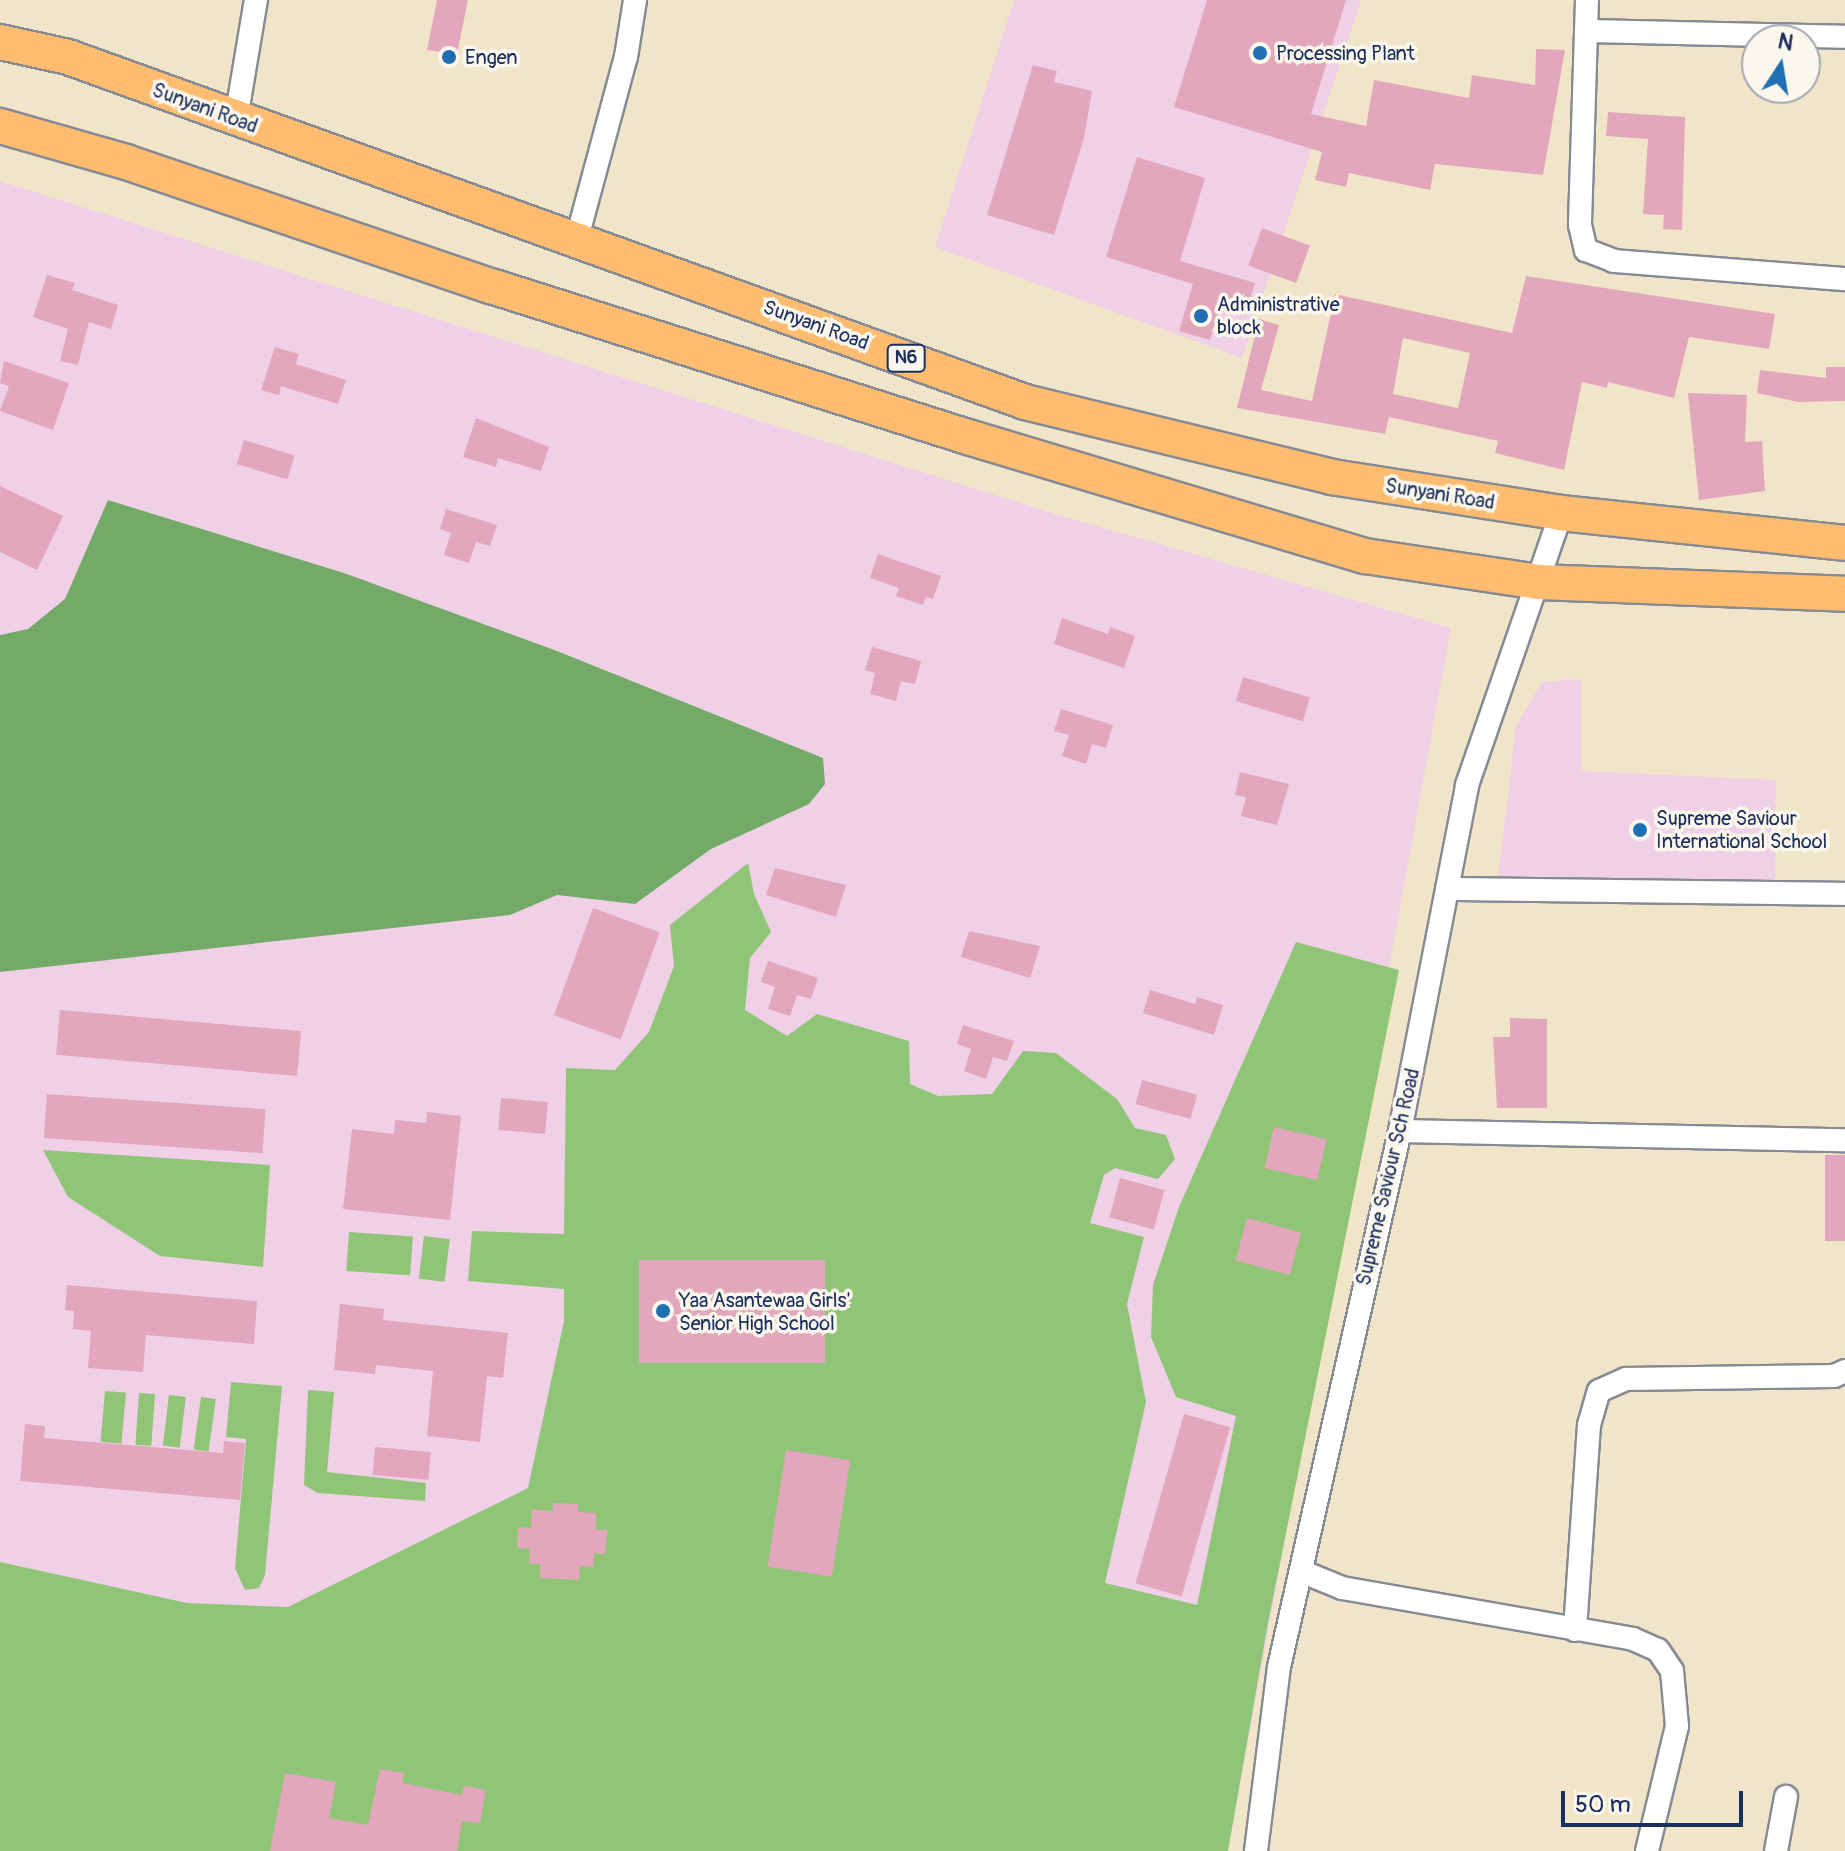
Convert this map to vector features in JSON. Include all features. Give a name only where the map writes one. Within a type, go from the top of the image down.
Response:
[{"type":"main road","name":"Sunyani Road","points":[[0,42],[68,57],[1025,402],[1332,477],[1561,513],[1845,543]]},
{"type":"main road","points":[[0,126],[126,162],[477,281],[953,432],[1365,556],[1539,582],[1845,594]]},
{"type":"street","points":[[236,119],[256,0]]},
{"type":"street","points":[[577,238],[626,57],[635,0]]},
{"type":"street","points":[[1587,0],[1589,31],[1580,225],[1586,250],[1614,261],[1845,279]]},
{"type":"street","points":[[1589,31],[1845,37]]},
{"type":"street","name":"Supreme Saviour Sch Road","points":[[1256,1851],[1279,1667],[1303,1572],[1347,1351],[1400,1131],[1475,758],[1561,513]]},
{"type":"street","points":[[1447,889],[1845,894]]},
{"type":"street","points":[[1400,1131],[1845,1140]]},
{"type":"street","points":[[1575,1630],[1589,1425],[1599,1391],[1626,1379],[1834,1376],[1845,1371]]},
{"type":"street","points":[[1303,1572],[1342,1588],[1575,1630],[1658,1650],[1672,1671],[1677,1726],[1647,1851]]},
{"type":"street","points":[[1776,1851],[1786,1797]]},
{"type":"shaded area","points":[[1014,0],[1361,0],[1242,358],[935,247]]},
{"type":"shaded area","name":"Yaa Asantewaa Girls' Senior High School","points":[[0,181],[1055,514],[1451,628],[1228,1851],[0,1851]]},
{"type":"shaded area","name":"Supreme Saviour International School","points":[[1581,679],[1581,771],[1776,780],[1775,887],[1498,879],[1516,726],[1542,682]]},
{"type":"green space","points":[[108,500],[344,573],[557,651],[823,758],[825,784],[809,804],[711,849],[635,904],[557,895],[510,915],[0,972],[0,635],[28,629],[65,599]]},
{"type":"green space","points":[[748,863],[754,894],[771,932],[750,958],[745,1010],[787,1036],[817,1014],[909,1041],[910,1084],[938,1096],[992,1094],[1023,1051],[1056,1053],[1117,1099],[1135,1128],[1166,1135],[1175,1159],[1158,1179],[1115,1168],[1104,1175],[1090,1223],[1144,1237],[1127,1304],[1146,1402],[1105,1583],[1197,1605],[1236,1416],[1176,1397],[1151,1337],[1153,1285],[1179,1207],[1296,942],[1399,970],[1268,1623],[1228,1851],[0,1851],[0,1562],[187,1603],[288,1607],[528,1488],[564,1321],[564,1289],[468,1281],[472,1231],[564,1234],[566,1068],[615,1070],[649,1032],[674,966],[670,925]]},
{"type":"green space","points":[[43,1150],[270,1165],[263,1267],[160,1256],[68,1197]]},
{"type":"green space","points":[[349,1232],[413,1236],[410,1275],[346,1271]]},
{"type":"green space","points":[[424,1236],[450,1239],[445,1282],[419,1279]]},
{"type":"green space","points":[[231,1382],[282,1386],[265,1575],[259,1588],[245,1590],[235,1568],[246,1439],[226,1437]]},
{"type":"green space","points":[[308,1390],[334,1392],[327,1472],[426,1483],[425,1501],[318,1493],[304,1485]]},
{"type":"green space","points":[[105,1391],[126,1393],[121,1444],[101,1442]]},
{"type":"green space","points":[[139,1393],[155,1394],[151,1446],[135,1445]]},
{"type":"green space","points":[[169,1395],[186,1397],[180,1448],[163,1446]]},
{"type":"green space","points":[[201,1397],[216,1399],[208,1452],[194,1449]]},
{"type":"building","points":[[437,0],[468,0],[457,54],[427,50]]},
{"type":"building","points":[[1207,0],[1346,0],[1311,114],[1366,126],[1374,80],[1469,98],[1472,75],[1535,85],[1536,49],[1565,50],[1543,175],[1435,164],[1430,190],[1349,173],[1346,187],[1315,180],[1322,152],[1174,107]]},
{"type":"building","points":[[1033,65],[1057,71],[1054,82],[1092,91],[1084,138],[1054,235],[987,215]]},
{"type":"building","points":[[1608,112],[1685,117],[1682,230],[1663,229],[1664,215],[1643,214],[1648,139],[1606,136]]},
{"type":"building","points":[[1137,157],[1205,178],[1180,261],[1255,283],[1248,305],[1223,298],[1210,340],[1179,331],[1193,284],[1106,257]]},
{"type":"building","points":[[1262,228],[1310,245],[1296,283],[1248,266]]},
{"type":"building","points":[[47,275],[75,283],[72,290],[118,305],[111,329],[89,322],[78,365],[60,361],[68,329],[33,317]]},
{"type":"building","points":[[1526,276],[1775,314],[1769,349],[1689,337],[1674,398],[1608,382],[1607,388],[1582,382],[1564,470],[1495,453],[1498,441],[1389,417],[1385,434],[1237,408],[1259,319],[1279,325],[1261,390],[1312,401],[1335,294],[1512,333]],"holes":[[[1403,338],[1470,353],[1458,408],[1393,394]]]},
{"type":"building","points":[[275,347],[299,354],[296,364],[346,380],[338,404],[281,386],[279,395],[261,390]]},
{"type":"building","points":[[4,361],[69,383],[53,430],[0,411],[9,386],[0,383]]},
{"type":"building","points":[[1826,367],[1845,367],[1845,401],[1798,402],[1757,393],[1760,370],[1826,378]]},
{"type":"building","points":[[1688,393],[1747,395],[1745,442],[1762,441],[1765,491],[1699,500]]},
{"type":"building","points":[[476,418],[549,447],[541,471],[498,458],[496,467],[463,457]]},
{"type":"building","points":[[244,440],[295,455],[287,479],[237,464]]},
{"type":"building","points":[[0,486],[63,516],[37,570],[0,552]]},
{"type":"building","points":[[446,509],[497,525],[490,546],[476,542],[469,563],[444,555],[451,533],[440,529]]},
{"type":"building","points":[[878,554],[941,576],[933,599],[926,597],[923,605],[896,596],[899,588],[870,578]]},
{"type":"building","points":[[1062,618],[1108,634],[1110,627],[1135,636],[1124,668],[1054,644]]},
{"type":"building","points":[[872,647],[921,661],[915,684],[901,681],[896,701],[870,694],[875,673],[865,670]]},
{"type":"building","points":[[1243,677],[1310,697],[1303,721],[1236,701]]},
{"type":"building","points":[[1061,709],[1113,725],[1106,748],[1092,744],[1086,764],[1062,756],[1069,735],[1054,731]]},
{"type":"building","points":[[1240,772],[1289,784],[1277,825],[1241,816],[1246,797],[1235,795]]},
{"type":"building","points":[[775,868],[846,885],[836,917],[766,895]]},
{"type":"building","points":[[593,908],[660,932],[621,1039],[554,1015]]},
{"type":"building","points":[[969,931],[1040,946],[1030,978],[961,957]]},
{"type":"building","points":[[768,961],[818,978],[811,999],[797,995],[790,1016],[768,1009],[775,987],[761,982]]},
{"type":"building","points":[[1150,990],[1195,1004],[1197,997],[1223,1005],[1214,1035],[1143,1013]]},
{"type":"building","points":[[60,1010],[301,1031],[297,1076],[56,1055]]},
{"type":"building","points":[[1510,1018],[1547,1019],[1547,1108],[1497,1108],[1493,1037],[1510,1037]]},
{"type":"building","points":[[963,1025],[1014,1041],[1007,1061],[993,1057],[986,1079],[964,1071],[971,1049],[957,1044]]},
{"type":"building","points":[[1142,1080],[1197,1095],[1191,1119],[1136,1104]]},
{"type":"building","points":[[47,1094],[265,1109],[262,1153],[44,1138]]},
{"type":"building","points":[[501,1098],[548,1102],[545,1134],[498,1130]]},
{"type":"building","points":[[427,1112],[461,1116],[450,1220],[343,1209],[352,1129],[394,1134],[395,1120],[426,1123]]},
{"type":"building","points":[[1274,1127],[1327,1139],[1317,1180],[1265,1168]]},
{"type":"building","points":[[1825,1155],[1845,1155],[1845,1241],[1825,1241]]},
{"type":"building","points":[[1120,1178],[1164,1190],[1154,1230],[1109,1218]]},
{"type":"building","points":[[1247,1218],[1301,1232],[1290,1275],[1236,1261]]},
{"type":"building","points":[[639,1260],[825,1260],[825,1363],[639,1363]]},
{"type":"building","points":[[67,1285],[257,1301],[254,1344],[146,1335],[143,1372],[88,1368],[91,1331],[73,1329],[74,1311],[65,1310]]},
{"type":"building","points":[[340,1304],[384,1309],[383,1320],[508,1333],[503,1378],[487,1376],[480,1442],[427,1436],[433,1371],[376,1365],[375,1374],[334,1370]]},
{"type":"building","points":[[1184,1414],[1230,1427],[1182,1596],[1135,1583]]},
{"type":"building","points":[[25,1424],[45,1426],[44,1438],[223,1453],[224,1441],[245,1443],[240,1500],[20,1481]]},
{"type":"building","points":[[375,1447],[431,1452],[428,1480],[373,1475]]},
{"type":"building","points":[[786,1450],[850,1460],[832,1577],[768,1567]]},
{"type":"building","points":[[553,1503],[578,1504],[578,1512],[596,1513],[596,1530],[607,1530],[605,1554],[594,1553],[593,1567],[580,1566],[579,1580],[540,1578],[540,1564],[529,1564],[530,1549],[517,1548],[518,1527],[531,1528],[532,1509],[553,1511]]},
{"type":"building","points":[[380,1769],[404,1773],[402,1783],[462,1795],[464,1786],[486,1790],[480,1823],[462,1821],[457,1851],[270,1851],[285,1773],[336,1782],[329,1818],[368,1825]]},
{"type":"place","name":"Processing Plant","points":[[1260,53]]},
{"type":"place","name":"Engen","points":[[449,57]]},
{"type":"place","name":"Administrative block","points":[[1201,316]]},
{"type":"place","name":"Supreme Saviour International School","points":[[1640,830]]},
{"type":"place","name":"Yaa Asantewaa Girls' Senior High School","points":[[663,1311]]}]
